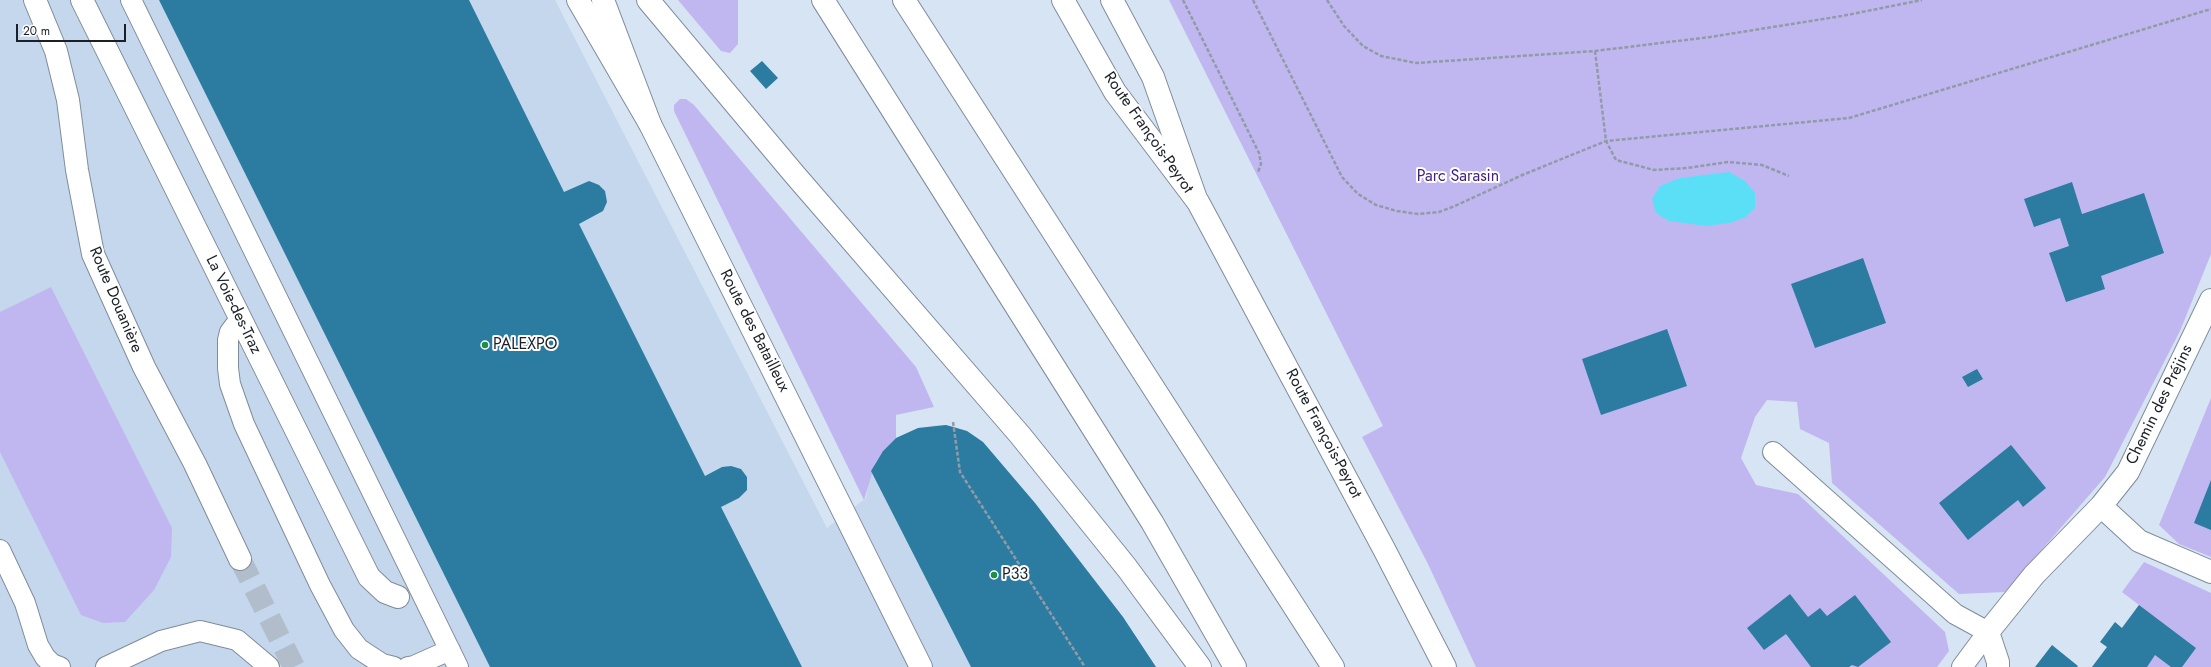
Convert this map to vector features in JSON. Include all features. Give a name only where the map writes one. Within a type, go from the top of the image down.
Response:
[{"type":"main road","name":"Route Douanière","points":[[35,0],[56,51],[68,100],[77,170],[93,254],[144,367],[195,464],[240,559]]},
{"type":"main road","name":"La Voie-des-Traz","points":[[82,0],[369,577],[385,592],[398,597]]},
{"type":"main road","name":"Route des Batailleux","points":[[578,0],[650,124],[921,667]]},
{"type":"main road","points":[[603,0],[650,124]]},
{"type":"main road","points":[[648,0],[795,175],[1020,435],[1127,568],[1200,667]]},
{"type":"main road","points":[[823,0],[1152,522],[1235,667]]},
{"type":"main road","points":[[904,0],[1334,667]]},
{"type":"main road","name":"Route François-Peyrot","points":[[1063,0],[1115,92],[1198,202]]},
{"type":"main road","name":"Route François-Peyrot","points":[[1112,0],[1153,77],[1198,202],[1384,549],[1445,667]]},
{"type":"main road","name":"Chemin des Préjins","points":[[1988,632],[2034,575],[2101,506],[2128,472],[2211,300]]},
{"type":"main road","points":[[2101,506],[2139,541],[2211,572]]},
{"type":"main road","points":[[1988,632],[1998,667]]},
{"type":"lane","points":[[131,0],[454,658],[408,667]]},
{"type":"lane","points":[[240,319],[230,332],[228,340],[228,368],[230,384],[244,424],[320,585],[344,630],[359,649],[382,664],[394,667]]},
{"type":"lane","points":[[1773,452],[1955,614],[1988,632],[1962,667]]},
{"type":"lane","points":[[0,550],[25,603],[38,646],[45,657],[52,664],[60,667]]},
{"type":"lane","points":[[106,667],[161,641],[200,631],[237,640],[269,667]]},
{"type":"path","points":[[1183,0],[1259,153],[1261,164],[1258,172]]},
{"type":"path","points":[[1253,0],[1342,177],[1358,194],[1376,205],[1408,213],[1439,212],[1606,141],[1848,118],[2211,9]]},
{"type":"path","points":[[1328,0],[1344,26],[1363,46],[1381,56],[1404,62],[1452,62],[1595,51],[1777,27],[1922,0]]},
{"type":"path","points":[[1595,51],[1606,141],[1616,160],[1654,170],[1687,168],[1728,162],[1762,165],[1789,176]]},
{"type":"path","points":[[953,422],[960,472],[1085,667]]},
{"type":"shaded area","points":[[0,0],[555,0],[827,528],[866,498],[871,471],[883,451],[896,438],[918,428],[937,425],[952,426],[967,431],[983,442],[1035,503],[1123,617],[1156,667],[0,667]]},
{"type":"green space","points":[[678,0],[738,0],[738,44],[730,53],[721,51]]},
{"type":"green space","name":"Parc Sarasin","points":[[1169,0],[2211,0],[2211,254],[2180,331],[2105,477],[2005,592],[1959,594],[1832,483],[1829,443],[1800,429],[1797,402],[1767,400],[1755,417],[1741,458],[1756,485],[1798,494],[1945,632],[1949,651],[1937,667],[1476,667],[1428,564],[1362,437],[1383,426]]},
{"type":"green space","points":[[680,99],[686,99],[694,105],[916,367],[934,407],[896,415],[896,438],[883,451],[875,464],[864,500],[674,111],[674,105]]},
{"type":"green space","points":[[51,287],[172,528],[171,557],[154,590],[125,622],[103,623],[81,615],[0,452],[0,312]]},
{"type":"green space","points":[[2211,398],[2211,557],[2179,544],[2159,525]]},
{"type":"green space","points":[[2144,562],[2211,593],[2211,667],[2092,667],[2139,605],[2122,592]]},
{"type":"water","points":[[1729,172],[1745,181],[1755,193],[1755,208],[1746,217],[1730,223],[1706,226],[1669,221],[1656,213],[1652,199],[1660,186],[1680,178]]},
{"type":"building","name":"PALEXPO","points":[[159,0],[469,0],[564,192],[589,181],[599,185],[605,191],[607,202],[603,211],[579,224],[705,476],[722,467],[731,466],[741,469],[747,477],[747,490],[739,498],[721,507],[802,667],[490,667]]},
{"type":"building","points":[[762,61],[778,78],[766,89],[750,71]]},
{"type":"building","points":[[2072,182],[2082,214],[2144,193],[2164,253],[2101,276],[2105,289],[2066,302],[2049,253],[2069,246],[2060,218],[2034,227],[2024,199]]},
{"type":"building","points":[[1863,258],[1886,323],[1815,348],[1791,284]]},
{"type":"building","points":[[1667,329],[1687,386],[1601,415],[1582,359]]},
{"type":"building","points":[[1977,369],[1983,379],[1968,387],[1962,377]]},
{"type":"building","name":"P33","points":[[946,425],[967,431],[983,442],[1035,503],[1123,617],[1156,667],[971,667],[871,471],[883,451],[896,438],[918,428]]},
{"type":"building","points":[[2011,445],[2046,488],[2023,507],[2018,500],[1968,540],[1939,503]]},
{"type":"building","points":[[2211,480],[2211,530],[2194,523]]},
{"type":"building","points":[[1790,594],[1808,617],[1820,608],[1827,616],[1855,595],[1891,642],[1858,667],[1852,665],[1849,667],[1811,667],[1786,634],[1764,650],[1747,628]]},
{"type":"building","points":[[2139,605],[2196,648],[2182,667],[2171,667],[2155,655],[2147,667],[2092,667],[2107,647],[2100,642],[2115,622],[2122,628]]},
{"type":"building","points":[[2052,645],[2078,666],[2035,667]]},
{"type":"tunnel","points":[[240,559],[294,667]]},
{"type":"place","name":"PALEXPO","points":[[485,345]]},
{"type":"place","name":"P33","points":[[994,575]]}]
